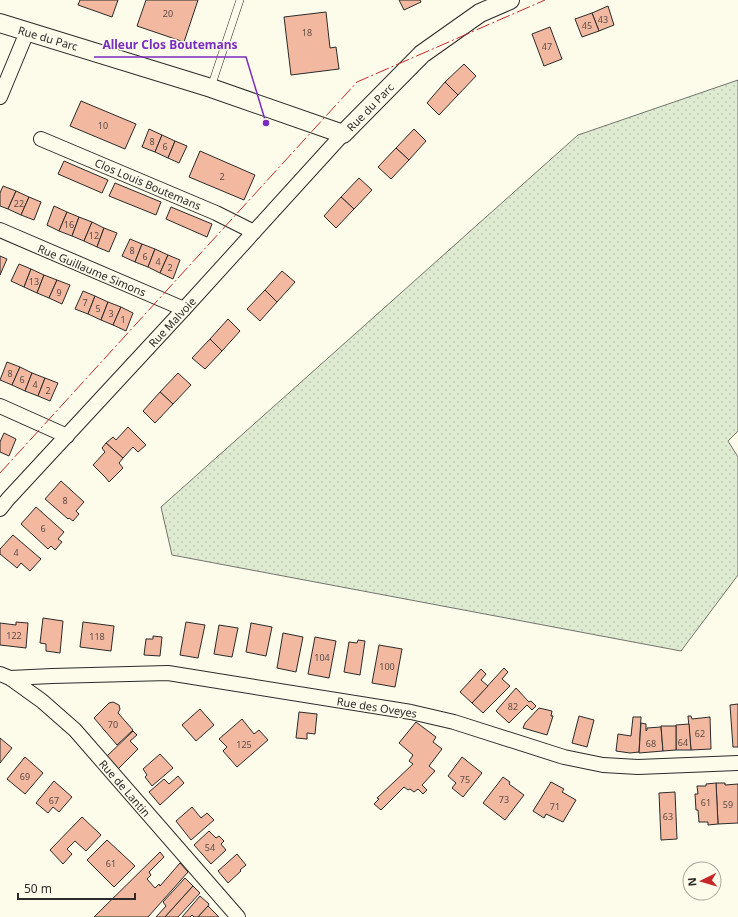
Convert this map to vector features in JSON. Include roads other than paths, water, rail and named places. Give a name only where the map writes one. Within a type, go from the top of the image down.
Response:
[{"type":"street","name":"Rue du Parc","points":[[0,23],[211,88],[343,134],[422,54],[480,12],[510,0]]},
{"type":"street","points":[[0,97],[27,32]]},
{"type":"street","name":"Rue Malvoie","points":[[3,501],[67,436],[343,134]]},
{"type":"street","name":"Clos Louis Boutemans","points":[[41,139],[216,213],[254,232]]},
{"type":"street","name":"Rue Guillaume Simons","points":[[0,230],[184,309]]},
{"type":"street","points":[[0,406],[67,436]]},
{"type":"street","name":"Rue des Oveyes","points":[[5,676],[168,673],[429,716],[469,726],[564,757],[603,765],[638,767],[738,763]]},
{"type":"street","name":"Rue de Lantin","points":[[5,676],[42,701],[75,730],[238,917]]},
{"type":"lane","points":[[211,88],[240,0]]},
{"type":"place","name":"Alleur Clos Boutemans","points":[[266,123]]}]
